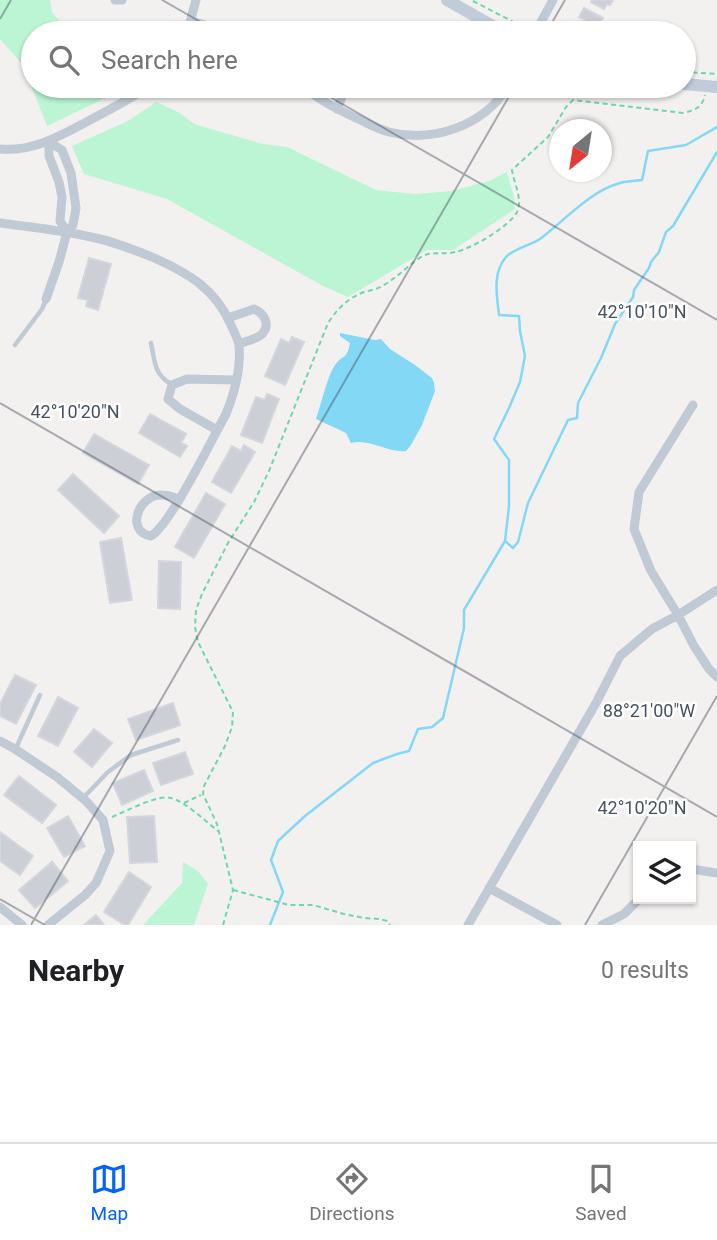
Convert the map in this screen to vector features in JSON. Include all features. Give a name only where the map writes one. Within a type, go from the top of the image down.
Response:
[{"type":"street","points":[[115,0],[122,0]]},
{"type":"street","points":[[191,21],[196,0]]},
{"type":"street","points":[[447,0],[484,21]]},
{"type":"street","points":[[541,21],[553,0]]},
{"type":"street","points":[[0,149],[21,149],[49,142],[132,98]]},
{"type":"street","points":[[317,98],[383,130],[422,136],[452,130],[476,119],[499,98]]},
{"type":"street","points":[[337,109],[342,98]]},
{"type":"street","points":[[46,299],[67,232],[73,225],[76,208],[75,189],[62,150],[49,142]]},
{"type":"street","points":[[49,142],[49,156],[62,197],[60,221],[67,232]]},
{"type":"street","points":[[0,223],[67,232],[117,244],[192,276],[210,292],[225,311],[239,344],[232,400],[179,499],[158,532],[147,536],[140,531],[138,516],[142,504],[148,498],[163,495],[179,499]]},
{"type":"street","points":[[228,318],[254,309],[260,312],[267,324],[260,335],[239,344]]},
{"type":"street","points":[[217,430],[180,409],[169,399],[172,385],[187,379],[236,380]]},
{"type":"street","points":[[693,405],[639,492],[634,529],[651,571],[694,646],[717,677]]},
{"type":"street","points":[[468,925],[596,703],[620,656],[652,629],[717,590]]},
{"type":"street","points":[[0,741],[57,777],[103,820],[110,851],[96,883],[48,925]]},
{"type":"street","points":[[696,870],[717,873]]},
{"type":"street","points":[[489,888],[557,925]]},
{"type":"street","points":[[602,925],[624,914],[634,904]]},
{"type":"street","points":[[0,907],[22,925]]},
{"type":"lane","points":[[15,345],[42,309],[46,299]]},
{"type":"lane","points":[[150,343],[156,370],[172,385]]},
{"type":"lane","points":[[15,749],[40,695]]},
{"type":"lane","points":[[83,799],[108,772],[131,755],[178,740]]},
{"type":"path","points":[[470,0],[511,21]]},
{"type":"path","points":[[696,73],[717,74]]},
{"type":"path","points":[[223,925],[233,890],[217,824],[203,794],[204,786],[232,727],[233,712],[198,642],[196,610],[228,542],[254,502],[269,471],[328,323],[350,299],[381,287],[423,256],[461,251],[510,221],[517,211],[519,201],[512,170],[548,137],[573,100],[683,113],[698,109],[712,86]]},
{"type":"path","points":[[183,804],[203,794]]},
{"type":"path","points":[[103,820],[169,796],[219,832]]},
{"type":"path","points":[[233,890],[289,905],[313,905],[344,914],[380,919],[390,925]]},
{"type":"green space","points":[[0,0],[50,0],[52,12],[59,21],[21,21],[21,63],[0,39]]},
{"type":"green space","points":[[36,98],[106,98],[47,126]]},
{"type":"green space","points":[[156,102],[180,113],[194,124],[263,144],[287,147],[376,190],[415,194],[452,191],[489,181],[507,172],[515,209],[453,250],[427,250],[348,297],[323,286],[167,199],[84,174],[72,146],[128,121]]},
{"type":"green space","points":[[183,862],[198,871],[208,884],[194,925],[143,925],[182,883]]},
{"type":"water","points":[[340,333],[381,339],[390,349],[432,378],[435,391],[422,425],[406,451],[365,442],[351,443],[346,433],[316,419],[332,370],[349,348],[350,343],[340,336]]},
{"type":"building","points":[[613,0],[604,9],[591,2]]},
{"type":"building","points":[[584,8],[603,18],[601,21],[584,21],[579,17]]},
{"type":"building","points":[[89,258],[111,264],[98,310],[86,306],[88,300],[78,298]]},
{"type":"building","points":[[292,337],[304,342],[285,385],[265,376],[281,339],[289,343]]},
{"type":"building","points":[[267,394],[279,399],[262,443],[241,435],[256,397],[265,400]]},
{"type":"building","points":[[150,414],[186,434],[181,443],[187,446],[180,457],[139,433]]},
{"type":"building","points":[[94,434],[149,465],[138,484],[83,453]]},
{"type":"building","points":[[244,445],[255,452],[231,493],[212,482],[232,446],[241,451]]},
{"type":"building","points":[[73,474],[119,516],[104,533],[58,490]]},
{"type":"building","points":[[206,493],[225,504],[194,558],[175,547]]},
{"type":"building","points":[[121,538],[132,600],[110,603],[100,542]]},
{"type":"building","points":[[159,561],[181,562],[180,609],[158,608]]},
{"type":"building","points":[[15,675],[36,685],[16,724],[0,716],[0,704]]},
{"type":"building","points":[[58,697],[78,708],[58,746],[38,736]]},
{"type":"building","points":[[173,703],[180,725],[136,740],[128,719]]},
{"type":"building","points":[[94,729],[112,743],[92,767],[74,752]]},
{"type":"building","points":[[185,752],[193,774],[161,785],[153,763]]},
{"type":"building","points":[[144,770],[153,791],[122,805],[113,783]]},
{"type":"building","points":[[19,776],[56,805],[42,823],[4,795]]},
{"type":"building","points":[[68,816],[85,846],[64,857],[47,828]]},
{"type":"building","points":[[154,816],[157,862],[130,863],[127,817]]},
{"type":"building","points":[[0,832],[33,856],[20,875],[0,861]]},
{"type":"building","points":[[52,862],[68,881],[35,908],[19,890]]},
{"type":"building","points":[[129,872],[151,887],[128,925],[125,925],[104,912]]},
{"type":"building","points":[[96,915],[104,925],[84,925]]},
{"type":"waterway","points":[[270,925],[283,892],[271,860],[278,841],[305,816],[373,763],[409,751],[418,729],[432,727],[443,718],[464,628],[464,610],[505,541],[509,506],[509,460],[494,439],[520,382],[525,356],[519,316],[499,315],[496,285],[502,263],[513,252],[540,239],[598,193],[620,183],[642,180],[648,151],[686,145],[717,127]]},
{"type":"waterway","points":[[505,541],[513,548],[518,542],[528,503],[568,420],[577,418],[578,403],[615,324],[659,252],[666,232],[673,226],[717,152]]}]
